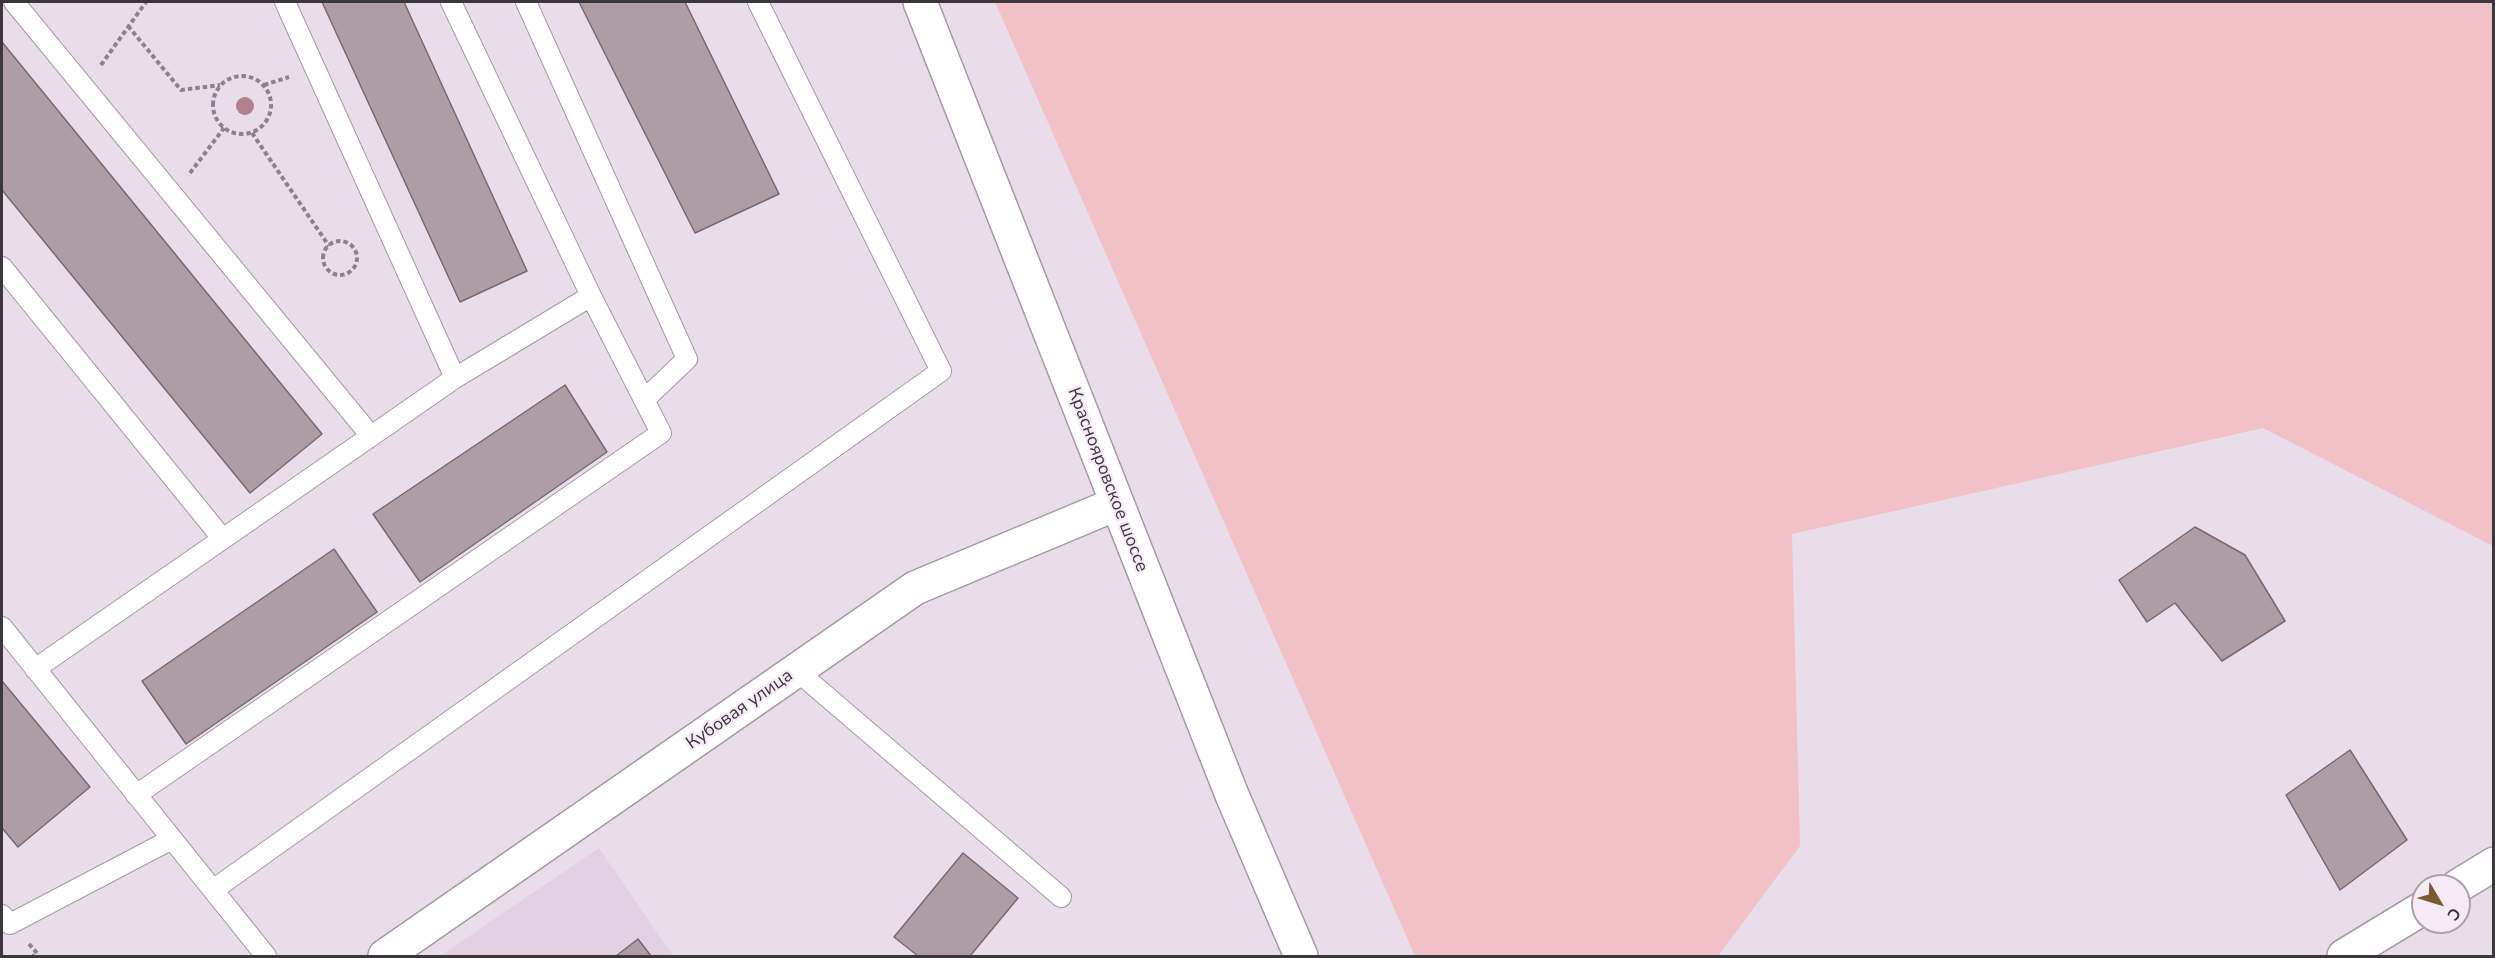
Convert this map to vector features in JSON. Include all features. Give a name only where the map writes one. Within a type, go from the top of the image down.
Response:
[{"type":"street","name":"Краснояровское шоссе","points":[[920,2],[1232,795],[1301,957]]},
{"type":"street","name":"Кубовая улица","points":[[385,957],[915,588],[1116,504]]},
{"type":"street","points":[[2471,878],[2493,864]]},
{"type":"street","points":[[2344,957],[2411,915]]},
{"type":"lane","points":[[14,2],[371,436]]},
{"type":"lane","points":[[285,2],[454,378]]},
{"type":"lane","points":[[136,795],[660,433],[591,296],[451,2]]},
{"type":"lane","points":[[526,2],[687,359],[644,400]]},
{"type":"lane","points":[[213,890],[941,371],[758,2]]},
{"type":"lane","points":[[2,267],[222,538]]},
{"type":"lane","points":[[35,669],[454,378],[591,296]]},
{"type":"lane","points":[[2,627],[266,957]]},
{"type":"lane","points":[[797,670],[1061,897]]},
{"type":"lane","points":[[2,915],[10,924],[172,839]]},
{"type":"path","points":[[85,88],[146,2]]},
{"type":"path","points":[[128,26],[181,90],[221,84],[229,79],[248,76],[264,85],[272,103],[267,122],[252,133],[232,133],[224,128],[213,112],[213,102],[221,84]]},
{"type":"path","points":[[173,195],[224,128]]},
{"type":"path","points":[[252,133],[329,246]]},
{"type":"path","points":[[343,241],[352,246],[357,255],[351,271],[340,274],[330,271],[324,261],[329,246],[343,241]]},
{"type":"shaded area","points":[[995,2],[2493,2],[2493,546],[2263,428],[1792,534],[1800,846],[1718,956],[1415,956]]},
{"type":"shaded area","points":[[599,848],[673,956],[440,956]]},
{"type":"building","points":[[322,2],[404,2],[527,271],[460,302]]},
{"type":"building","points":[[579,2],[685,2],[779,194],[695,233]]},
{"type":"building","points":[[2,42],[322,434],[250,493],[2,190]]},
{"type":"building","points":[[565,385],[607,452],[420,582],[373,514]]},
{"type":"building","points":[[2195,527],[2245,555],[2285,621],[2222,661],[2175,603],[2147,622],[2119,580]]},
{"type":"building","points":[[334,549],[377,612],[186,744],[142,681]]},
{"type":"building","points":[[2,681],[90,787],[18,847],[2,828]]},
{"type":"building","points":[[2350,750],[2407,840],[2340,890],[2286,795]]},
{"type":"building","points":[[963,853],[1018,898],[970,956],[918,956],[894,937]]},
{"type":"building","points":[[638,939],[651,956],[616,956]]}]
